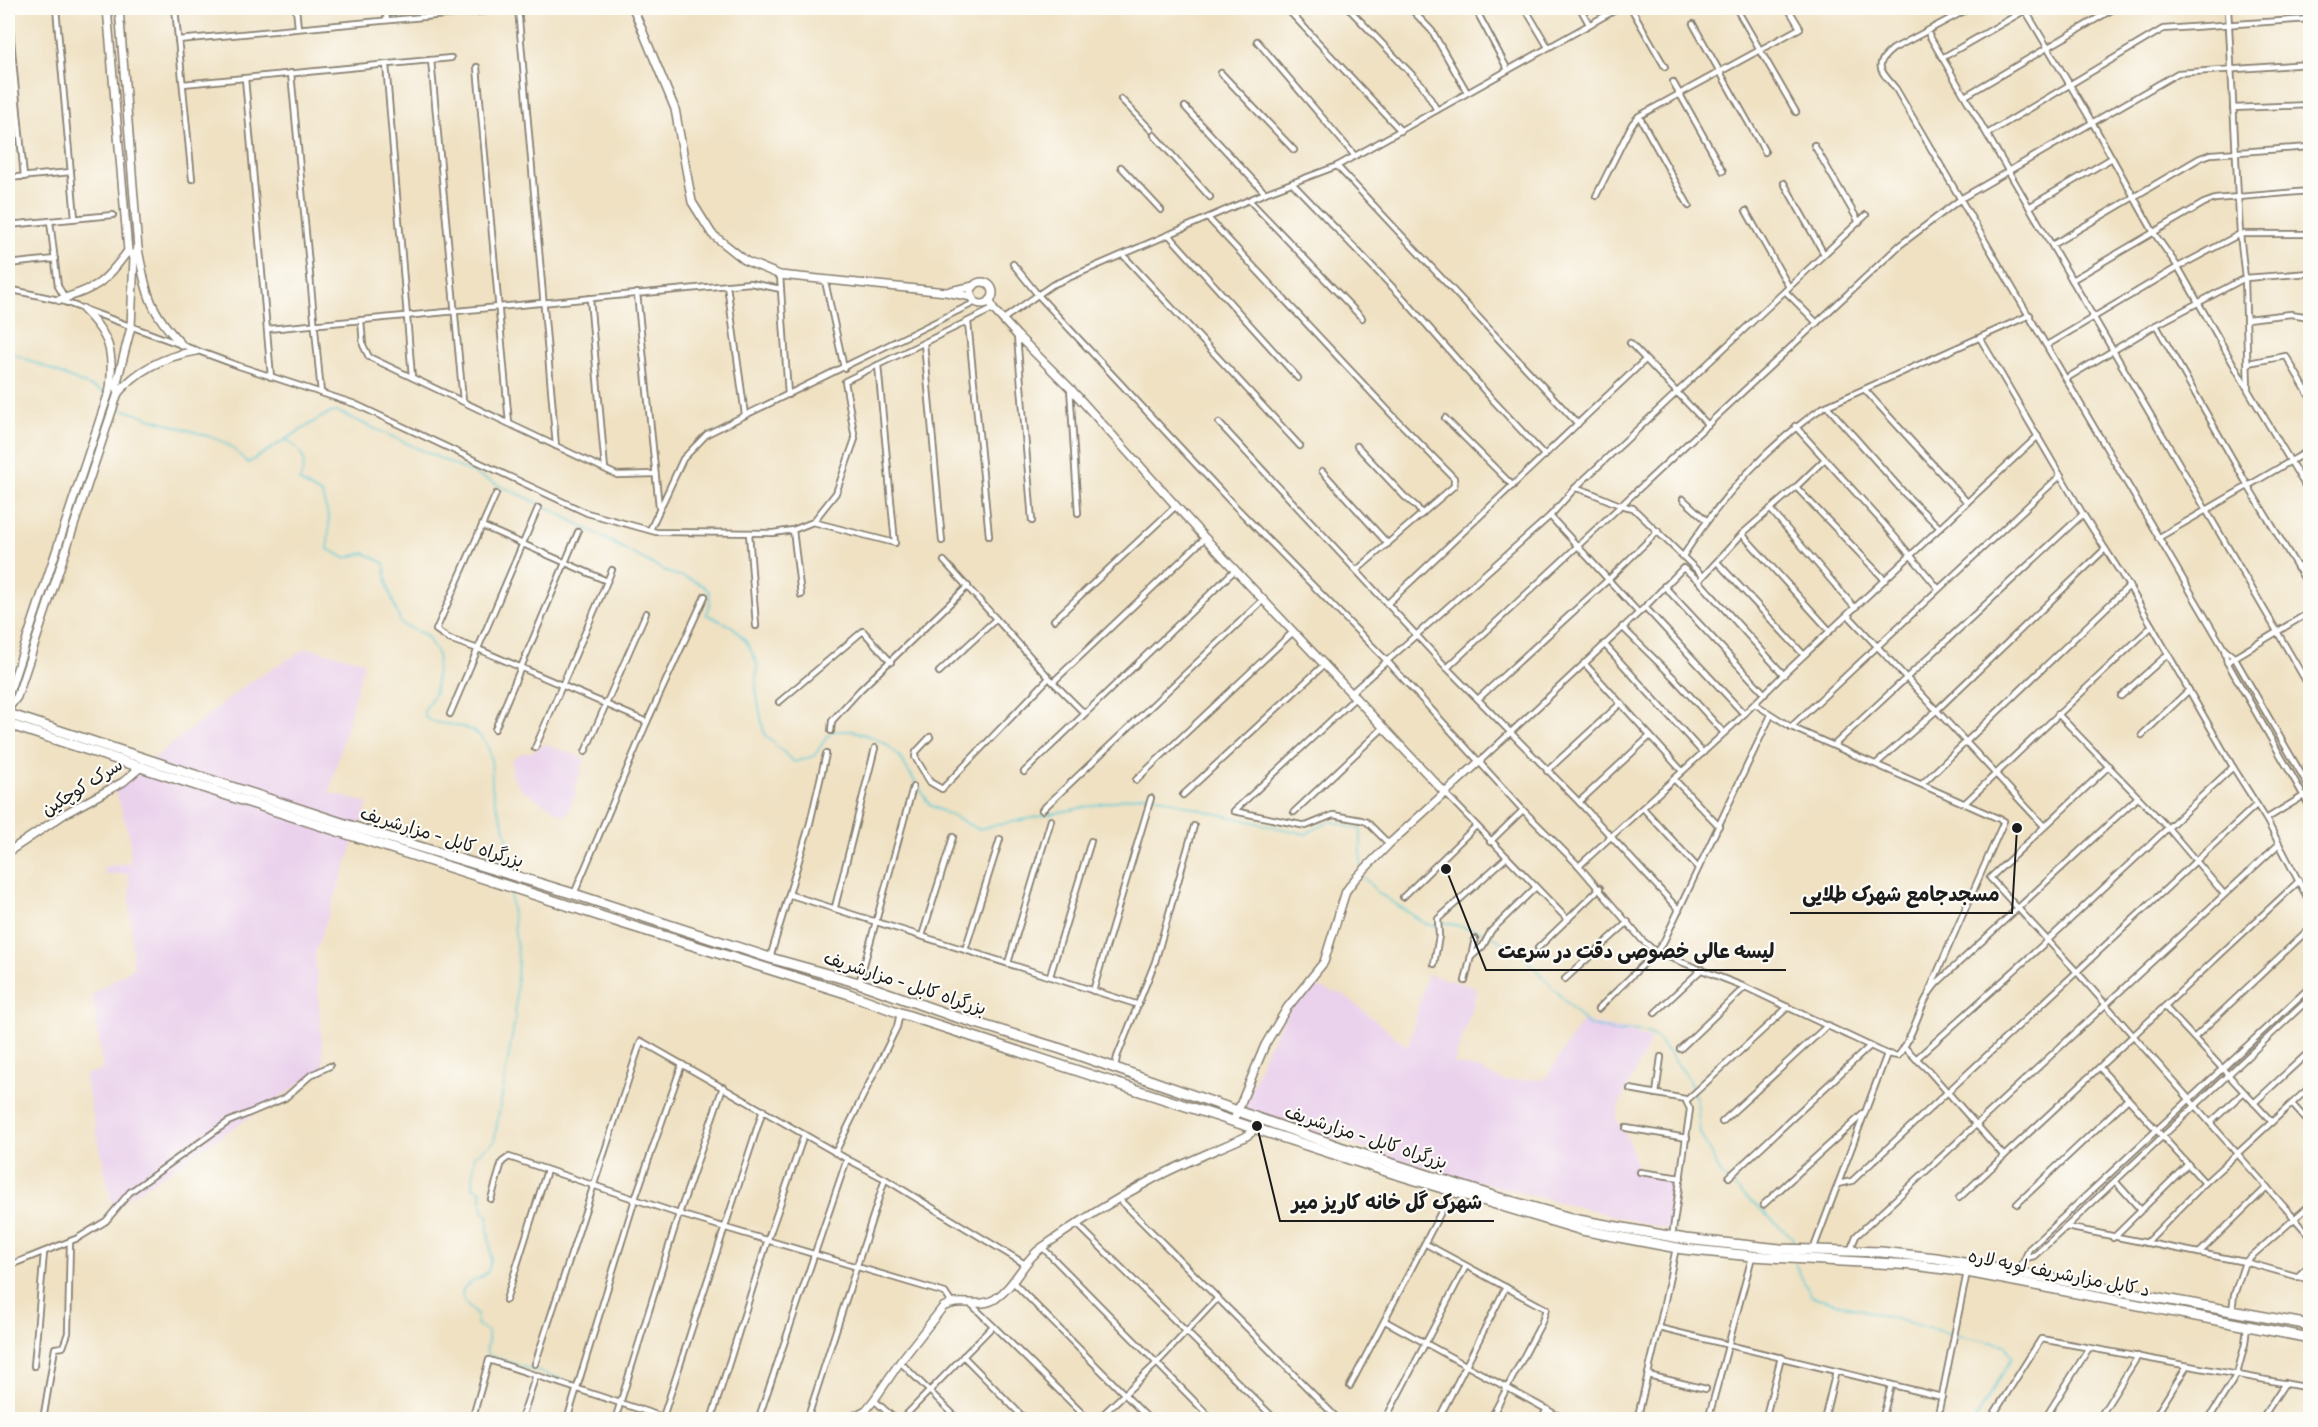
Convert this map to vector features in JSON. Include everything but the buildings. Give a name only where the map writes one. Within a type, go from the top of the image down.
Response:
[{"type":"highway","name":"بزرگراه کابل - مزارشریف","points":[[8,709],[354,827],[574,894],[770,958],[859,983],[953,1016],[1115,1067],[1365,1160]]},
{"type":"highway","name":"بزرگراه کابل - مزارشریف","points":[[8,724],[625,924],[849,994],[900,1013],[1233,1122],[1535,1212],[1582,1230],[1681,1246],[1748,1253],[1800,1254]]},
{"type":"highway","name":"بزرگراه کابل - مزارشریف","points":[[1419,1177],[1452,1191],[1535,1212],[1672,1238],[1681,1246]]},
{"type":"highway","name":"د کابل مزارشریف لویه لاره","points":[[1800,1254],[1813,1250],[1850,1251],[2310,1325]]},
{"type":"highway","name":"د کابل مزارشریف لویه لاره","points":[[1800,1254],[1857,1261],[1935,1263],[1967,1272],[2018,1277],[2310,1338]]},
{"type":"street","points":[[8,8],[24,177]]},
{"type":"street","points":[[56,8],[75,218]]},
{"type":"street","points":[[107,8],[131,254],[131,327],[117,382],[118,393]]},
{"type":"street","points":[[119,8],[138,249],[147,295],[157,316],[182,345]]},
{"type":"street","points":[[175,8],[192,179]]},
{"type":"street","points":[[296,8],[298,28]]},
{"type":"street","points":[[385,8],[387,20]]},
{"type":"street","points":[[178,40],[519,8],[556,446]]},
{"type":"street","points":[[633,8],[675,109],[692,202],[712,234],[747,261],[780,275],[946,291],[984,303],[990,300]]},
{"type":"street","points":[[1348,8],[1422,85],[1437,110]]},
{"type":"street","points":[[1410,8],[1432,32],[1467,93]]},
{"type":"street","points":[[1475,8],[1508,70]]},
{"type":"street","points":[[1525,8],[1548,47]]},
{"type":"street","points":[[1580,8],[1589,24]]},
{"type":"street","points":[[1002,320],[1052,285],[1265,193],[1337,166],[1619,8]]},
{"type":"street","points":[[1631,8],[1665,67]]},
{"type":"street","points":[[1736,8],[1796,112]]},
{"type":"street","points":[[1596,196],[1632,124],[1639,116],[1800,28],[1788,8]]},
{"type":"street","points":[[1970,8],[1907,39],[1882,57],[1881,70],[1896,89],[1962,198],[2067,378],[2223,649],[2227,662],[2310,807]]},
{"type":"street","points":[[1942,58],[2026,8],[2154,233],[2199,302],[2310,494]]},
{"type":"street","points":[[1965,96],[2115,8]]},
{"type":"street","points":[[2228,8],[2240,234],[2245,278],[2248,390]]},
{"type":"street","points":[[1289,11],[1401,131]]},
{"type":"street","points":[[1987,134],[2163,29],[2310,19]]},
{"type":"street","points":[[1693,24],[1765,152]]},
{"type":"street","points":[[1929,35],[2310,688]]},
{"type":"street","points":[[1257,41],[1355,156]]},
{"type":"street","points":[[183,84],[452,58]]},
{"type":"street","points":[[430,60],[463,401]]},
{"type":"street","points":[[386,64],[412,377]]},
{"type":"street","points":[[1447,668],[1900,245],[1962,198],[2178,73],[2310,64]]},
{"type":"street","points":[[477,67],[509,423]]},
{"type":"street","points":[[291,73],[321,393]]},
{"type":"street","points":[[1221,73],[1294,150]]},
{"type":"street","points":[[245,78],[271,376]]},
{"type":"street","points":[[1673,82],[1723,171]]},
{"type":"street","points":[[1121,99],[1210,197]]},
{"type":"street","points":[[2234,108],[2310,105]]},
{"type":"street","points":[[1185,107],[1265,193]]},
{"type":"street","points":[[1639,116],[1689,206]]},
{"type":"street","points":[[1814,145],[1859,222]]},
{"type":"street","points":[[2052,245],[2200,158],[2211,154],[2310,147]]},
{"type":"street","points":[[2029,207],[2112,158]]},
{"type":"street","points":[[1337,166],[1578,424]]},
{"type":"street","points":[[1121,167],[1161,210]]},
{"type":"street","points":[[8,178],[71,172]]},
{"type":"street","points":[[1292,183],[1403,298],[1545,456]]},
{"type":"street","points":[[1784,183],[1824,254]]},
{"type":"street","points":[[2072,280],[2204,203],[2238,196],[2310,191]]},
{"type":"street","points":[[1250,201],[1362,318]]},
{"type":"street","points":[[1746,211],[1787,289],[1817,323]]},
{"type":"street","points":[[8,225],[113,215]]},
{"type":"street","points":[[1389,844],[1367,822],[1361,820],[1333,815],[1306,826],[1234,811],[1387,662],[1550,516],[1575,488],[1866,215]]},
{"type":"street","points":[[1208,219],[1454,478],[1454,486],[1357,570]]},
{"type":"street","points":[[50,221],[58,286],[62,299]]},
{"type":"street","points":[[2047,345],[2178,267],[2240,234],[2310,234]]},
{"type":"street","points":[[1169,235],[1298,378]]},
{"type":"street","points":[[62,299],[88,291],[102,283],[138,249]]},
{"type":"street","points":[[1123,255],[1300,446]]},
{"type":"street","points":[[8,264],[55,259]]},
{"type":"street","points":[[1013,264],[1038,295],[1231,502],[1387,662],[1523,810],[1600,888],[1642,940],[1656,952],[1745,987],[1887,1054],[1897,1056],[1905,1048],[2004,821],[1923,783],[1791,727],[1755,704]]},
{"type":"street","points":[[2067,378],[2156,325],[2245,278],[2310,273]]},
{"type":"street","points":[[780,275],[788,395]]},
{"type":"street","points":[[825,281],[844,368]]},
{"type":"street","points":[[946,291],[974,286],[980,282],[989,285],[993,309],[1002,320],[1070,388],[1205,538],[1325,664],[1382,729],[1568,920]]},
{"type":"street","points":[[268,329],[750,283],[781,289]]},
{"type":"street","points":[[726,285],[745,415]]},
{"type":"street","points":[[974,286],[974,299]]},
{"type":"street","points":[[8,289],[62,299],[196,351],[355,404],[587,513],[650,530],[749,533],[793,530],[813,522],[836,493],[855,439],[845,381],[993,309]]},
{"type":"street","points":[[637,293],[659,510]]},
{"type":"street","points":[[590,298],[605,469]]},
{"type":"street","points":[[650,530],[683,459],[707,434],[844,368],[974,299]]},
{"type":"street","points":[[8,709],[9,693],[110,389],[111,350],[107,337],[83,309]]},
{"type":"street","points":[[2247,319],[2291,314],[2310,317]]},
{"type":"street","points":[[1683,556],[1706,520],[1753,467],[1795,426],[1827,406],[2030,315]]},
{"type":"street","points":[[361,320],[363,345],[369,357],[617,475],[656,474]]},
{"type":"street","points":[[968,322],[989,536]]},
{"type":"street","points":[[2156,325],[2248,486],[2310,588]]},
{"type":"street","points":[[1017,335],[1032,522]]},
{"type":"street","points":[[1980,338],[2266,819],[2310,903]]},
{"type":"street","points":[[924,343],[942,541]]},
{"type":"street","points":[[1630,343],[1708,425]]},
{"type":"street","points":[[8,709],[17,697],[118,393],[125,385],[158,362],[175,355],[196,351]]},
{"type":"street","points":[[2248,363],[2286,356],[2310,397]]},
{"type":"street","points":[[1387,604],[1645,360]]},
{"type":"street","points":[[813,522],[895,543],[878,365]]},
{"type":"street","points":[[110,389],[117,382]]},
{"type":"street","points":[[1070,388],[1078,513]]},
{"type":"street","points":[[1865,390],[1967,502]]},
{"type":"street","points":[[1827,406],[1940,528]]},
{"type":"street","points":[[1445,418],[1513,486]]},
{"type":"street","points":[[1219,423],[1447,668],[1579,802],[1679,910]]},
{"type":"street","points":[[1795,426],[1884,524],[1938,588]]},
{"type":"street","points":[[1579,866],[1703,753],[2038,436]]},
{"type":"street","points":[[1357,446],[1422,514]]},
{"type":"street","points":[[2158,538],[2310,450]]},
{"type":"street","points":[[1699,581],[1742,534],[1824,460]]},
{"type":"street","points":[[1322,471],[1388,544]]},
{"type":"street","points":[[1791,727],[2061,475]]},
{"type":"street","points":[[1796,487],[1885,580]]},
{"type":"street","points":[[1575,488],[1585,490],[1620,506],[1633,508],[1703,576]]},
{"type":"street","points":[[496,494],[436,630],[449,639],[478,649],[647,722]]},
{"type":"street","points":[[1683,498],[1706,520]]},
{"type":"street","points":[[1054,620],[1176,506]]},
{"type":"street","points":[[450,714],[538,508]]},
{"type":"street","points":[[1770,509],[1855,608]]},
{"type":"street","points":[[1834,745],[2083,514]]},
{"type":"street","points":[[1550,516],[1638,612]]},
{"type":"street","points":[[482,526],[607,581]]},
{"type":"street","points":[[793,530],[801,595]]},
{"type":"street","points":[[1478,699],[1658,531]]},
{"type":"street","points":[[495,729],[578,532]]},
{"type":"street","points":[[749,533],[756,626]]},
{"type":"street","points":[[1742,534],[1830,631]]},
{"type":"street","points":[[930,737],[916,752],[915,757],[930,782],[942,789],[1051,680],[1205,538]]},
{"type":"street","points":[[1876,764],[1937,710],[2105,549]]},
{"type":"street","points":[[944,561],[1051,680],[1084,713]]},
{"type":"street","points":[[2297,568],[2310,561]]},
{"type":"street","points":[[1717,562],[1804,655]]},
{"type":"street","points":[[1233,1122],[1264,1045],[1287,1008],[1324,962],[1346,891],[1355,879],[1389,844],[1645,607],[1683,568],[1699,581],[1784,675]]},
{"type":"street","points":[[535,748],[612,570]]},
{"type":"street","points":[[1024,772],[1235,570]]},
{"type":"street","points":[[831,731],[832,721],[860,690],[968,586]]},
{"type":"street","points":[[1664,586],[1765,694]]},
{"type":"street","points":[[1923,783],[2129,586]]},
{"type":"street","points":[[574,894],[647,722],[705,596]]},
{"type":"street","points":[[1042,810],[1263,600]]},
{"type":"street","points":[[1645,607],[1744,714]]},
{"type":"street","points":[[585,752],[646,612]]},
{"type":"street","points":[[2227,662],[2310,612]]},
{"type":"street","points":[[1848,615],[2044,826]]},
{"type":"street","points":[[939,672],[996,619]]},
{"type":"street","points":[[1965,803],[2152,626]]},
{"type":"street","points":[[1622,627],[1674,678],[1724,733]]},
{"type":"street","points":[[779,702],[863,631],[891,662]]},
{"type":"street","points":[[1136,780],[1293,632]]},
{"type":"street","points":[[1604,644],[1703,753]]},
{"type":"street","points":[[2223,649],[2234,657],[2310,790],[2266,819]]},
{"type":"street","points":[[2121,696],[2168,654]]},
{"type":"street","points":[[1584,663],[1682,771]]},
{"type":"street","points":[[1183,795],[1325,664]]},
{"type":"street","points":[[2142,735],[2188,690]]},
{"type":"street","points":[[1547,771],[1621,703]]},
{"type":"street","points":[[2058,714],[2168,828],[2224,894]]},
{"type":"street","points":[[1598,1009],[1656,952],[1664,941],[1771,715]]},
{"type":"street","points":[[1294,812],[1382,729]]},
{"type":"street","points":[[1579,802],[1650,736]]},
{"type":"street","points":[[835,907],[875,748]]},
{"type":"street","points":[[770,958],[791,895],[826,754]]},
{"type":"street","name":"سرک کوچکین","points":[[8,852],[66,813],[123,782],[141,766]]},
{"type":"street","points":[[2109,766],[1990,878],[2077,972],[2310,1236]]},
{"type":"street","points":[[1916,1059],[2047,942],[2233,767]]},
{"type":"street","points":[[1674,779],[1719,826]]},
{"type":"street","points":[[859,983],[913,787]]},
{"type":"street","points":[[1928,993],[2138,797]]},
{"type":"street","points":[[1093,991],[1151,798]]},
{"type":"street","points":[[1838,1184],[1852,1181],[2256,805]]},
{"type":"street","points":[[1642,808],[1698,868]]},
{"type":"street","points":[[1490,842],[1523,810]]},
{"type":"street","points":[[1008,963],[1051,820]]},
{"type":"street","points":[[1115,1067],[1155,962],[1194,826]]},
{"type":"street","points":[[1403,897],[1476,826]]},
{"type":"street","points":[[922,936],[953,837]]},
{"type":"street","points":[[965,950],[1000,839]]},
{"type":"street","points":[[1050,976],[1091,841]]},
{"type":"street","points":[[1850,1251],[1856,1236],[2279,844]]},
{"type":"street","points":[[1434,964],[1438,921],[1507,857]]},
{"type":"street","points":[[1959,1198],[2299,881]]},
{"type":"street","points":[[1471,957],[1487,940],[1491,932],[1536,887]]},
{"type":"street","points":[[1538,948],[1600,888]]},
{"type":"street","points":[[791,895],[835,907],[1139,1005]]},
{"type":"street","points":[[1565,979],[1628,922]]},
{"type":"street","points":[[2194,1038],[2310,928]]},
{"type":"street","points":[[1464,981],[1475,939]]},
{"type":"street","points":[[1654,1013],[1702,969]]},
{"type":"street","points":[[1680,1050],[1745,987]]},
{"type":"street","points":[[2018,1277],[2030,1250],[2310,987]]},
{"type":"street","points":[[2026,1258],[2034,1256],[2061,1232],[2310,998]]},
{"type":"street","points":[[1629,1089],[1688,1099],[1788,1007]]},
{"type":"street","points":[[2165,1007],[2272,1122]]},
{"type":"street","points":[[835,1152],[897,1027],[900,1013]]},
{"type":"street","points":[[1722,1122],[1828,1025]]},
{"type":"street","points":[[535,1364],[641,1041],[885,1179],[1025,1264]]},
{"type":"street","points":[[1729,1177],[1870,1046]]},
{"type":"street","points":[[1905,1048],[1948,1092],[2004,1156]]},
{"type":"street","points":[[2254,1103],[2310,1051]]},
{"type":"street","points":[[1813,1250],[1887,1054]]},
{"type":"street","points":[[1656,1094],[1661,1058]]},
{"type":"street","points":[[567,1419],[635,1199],[682,1064]]},
{"type":"street","points":[[8,1266],[44,1253],[106,1221],[130,1192],[228,1122],[285,1098],[310,1075],[330,1066]]},
{"type":"street","points":[[2100,1068],[2205,1183]]},
{"type":"street","points":[[615,1419],[679,1214],[723,1087]]},
{"type":"street","points":[[2145,1243],[2205,1183],[2310,1087]]},
{"type":"street","points":[[2210,1123],[2244,1092]]},
{"type":"street","points":[[1672,1238],[1691,1112],[1688,1099]]},
{"type":"street","points":[[2017,1204],[2128,1099]]},
{"type":"street","points":[[2292,1104],[2310,1124]]},
{"type":"street","points":[[663,1418],[763,1110]]},
{"type":"street","points":[[1763,1205],[1863,1114]]},
{"type":"street","points":[[847,1419],[866,1410],[900,1362],[943,1308],[951,1302],[988,1303],[1014,1283],[1025,1264],[1042,1247],[1154,1179],[1245,1137],[1253,1128],[1257,1118]]},
{"type":"street","points":[[1626,1128],[1687,1138]]},
{"type":"street","points":[[711,1419],[768,1239],[804,1135]]},
{"type":"street","points":[[491,1199],[504,1159],[509,1157],[679,1214],[945,1293],[951,1302]]},
{"type":"street","points":[[759,1419],[847,1159]]},
{"type":"street","points":[[2113,1238],[2188,1164]]},
{"type":"street","points":[[506,1300],[547,1170]]},
{"type":"street","points":[[1640,1172],[1681,1178]]},
{"type":"street","points":[[807,1419],[885,1179]]},
{"type":"street","points":[[2115,1182],[2140,1209]]},
{"type":"street","points":[[2199,1253],[2267,1187]]},
{"type":"street","points":[[1350,1386],[1452,1191]]},
{"type":"street","points":[[1119,1199],[1339,1419]]},
{"type":"street","points":[[2232,1312],[2234,1294],[2245,1262],[2310,1205]]},
{"type":"street","points":[[1078,1225],[1276,1419]]},
{"type":"street","points":[[2055,1226],[2061,1232]]},
{"type":"street","points":[[2066,1227],[2245,1262],[2310,1280]]},
{"type":"street","points":[[43,1419],[55,1348],[63,1347],[68,1333],[70,1241]]},
{"type":"street","points":[[1426,1244],[1546,1309],[1490,1419]]},
{"type":"street","points":[[1637,1419],[1681,1246]]},
{"type":"street","points":[[1042,1247],[1213,1419]]},
{"type":"street","points":[[34,1366],[44,1253]]},
{"type":"street","points":[[1708,1419],[1728,1344],[1748,1253]]},
{"type":"street","points":[[2297,1277],[2310,1265]]},
{"type":"street","points":[[1385,1419],[1466,1266]]},
{"type":"street","points":[[1936,1419],[1967,1272]]},
{"type":"street","points":[[1014,1283],[1150,1419]]},
{"type":"street","points":[[1438,1419],[1506,1287]]},
{"type":"street","points":[[1097,1419],[1157,1363],[1218,1299]]},
{"type":"street","points":[[969,1302],[1089,1419]]},
{"type":"street","points":[[1385,1321],[1566,1419]]},
{"type":"street","points":[[901,1419],[993,1326]]},
{"type":"street","points":[[2208,1419],[2237,1374],[2247,1326]]},
{"type":"street","points":[[1659,1328],[1942,1397]]},
{"type":"street","points":[[1990,1419],[2041,1340],[2310,1388]]},
{"type":"street","points":[[2044,1419],[2089,1348]]},
{"type":"street","points":[[963,1356],[1026,1419]]},
{"type":"street","points":[[2098,1419],[2138,1356]]},
{"type":"street","points":[[1765,1419],[1781,1357]]},
{"type":"street","points":[[472,1419],[489,1360],[621,1402],[663,1418],[672,1419]]},
{"type":"street","points":[[900,1362],[960,1419]]},
{"type":"street","points":[[2153,1419],[2187,1366]]},
{"type":"street","points":[[1824,1419],[1836,1371]]},
{"type":"street","points":[[521,1419],[536,1375]]},
{"type":"street","points":[[1648,1375],[1706,1389]]},
{"type":"street","points":[[2261,1419],[2285,1383]]},
{"type":"street","points":[[1882,1419],[1891,1385]]},
{"type":"street","points":[[874,1400],[896,1419]]},
{"type":"street","points":[[1541,1419],[1547,1409]]},
{"type":"shaded area","points":[[307,648],[364,661],[329,793],[368,803],[315,953],[324,1071],[312,1076],[113,1208],[84,1075],[103,1070],[92,994],[133,968],[129,874],[104,874],[104,867],[130,863],[130,838],[115,789],[247,684]]},
{"type":"shaded area","points":[[545,744],[585,759],[566,817],[522,789],[513,778],[511,760]]},
{"type":"shaded area","points":[[1427,974],[1478,988],[1454,1064],[1473,1067],[1504,1081],[1545,1079],[1582,1021],[1625,1030],[1651,1039],[1620,1103],[1616,1119],[1630,1143],[1638,1174],[1678,1178],[1670,1230],[1424,1168],[1244,1109],[1266,1049],[1292,1005],[1312,986],[1344,995],[1408,1047]]},
{"type":"waterway","points":[[8,351],[105,393]]},
{"type":"waterway","points":[[118,408],[217,439],[230,446],[248,463],[329,413],[338,412],[545,506],[669,573],[705,587],[709,591],[710,604],[706,614],[733,627],[748,644],[757,663],[756,690],[766,736],[794,762],[814,756],[834,731],[853,731],[886,744],[899,756],[930,805],[978,829],[1149,794],[1201,810],[1305,834],[1331,821],[1361,830],[1361,866]]},
{"type":"waterway","points":[[286,439],[297,448],[303,457],[304,468],[299,481],[322,495],[329,519],[328,549],[345,558],[365,553],[384,563],[388,587],[401,624],[426,635],[438,655],[435,692],[424,711],[425,717],[470,729],[483,739],[487,746],[490,753],[493,793],[507,838],[509,870]]},
{"type":"waterway","points":[[1365,878],[1377,892],[1426,924],[1435,926],[1442,922],[1487,933]]},
{"type":"waterway","points":[[510,893],[518,958],[515,1019],[494,1142],[474,1156],[473,1187],[481,1191],[483,1212],[489,1216],[491,1260],[487,1272],[466,1286],[462,1296],[477,1316],[477,1324],[488,1332],[487,1355],[573,1383]]},
{"type":"waterway","points":[[1491,935],[1525,958],[1588,1025],[1617,1032],[1630,1030],[1645,1032],[1656,1037],[1687,1076],[1697,1101],[1700,1133],[1722,1176],[1792,1237],[1793,1244]]},
{"type":"waterway","points":[[1795,1264],[1811,1296],[1951,1334]]},
{"type":"waterway","points":[[1956,1335],[2005,1345],[2012,1357],[1975,1420]]},
{"type":"place","name":"مسجدجامع شهرک طلایی","points":[[2017,828]]},
{"type":"place","name":"لیسه عالی خصوصی دقت در سرعت","points":[[1446,869]]},
{"type":"place","name":"شهرک گل خانه کاریز میر","points":[[1257,1126]]}]
